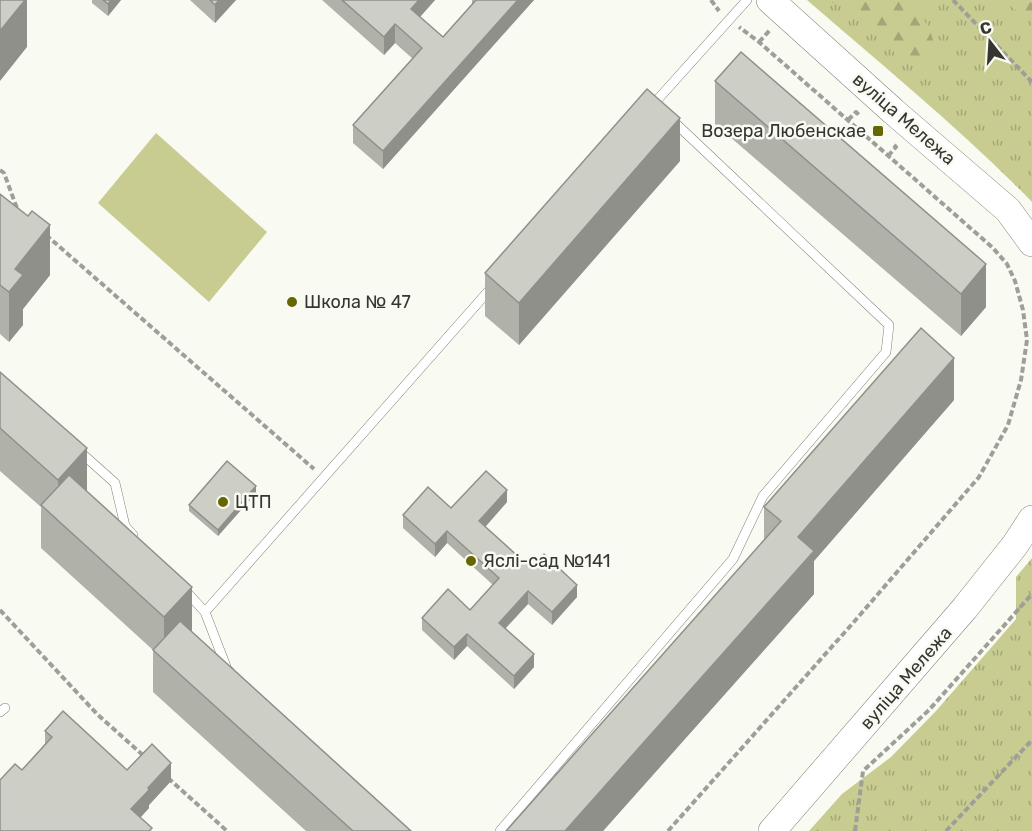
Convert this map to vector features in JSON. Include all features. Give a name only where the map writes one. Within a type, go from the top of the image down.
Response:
[{"type":"main road","name":"вуліца Мележа","points":[[772,13],[894,112],[1008,210],[1032,243]]},
{"type":"main road","name":"вуліца Мележа","points":[[772,831],[965,608],[1015,545],[1032,519]]},
{"type":"lane","points":[[646,112],[747,0]]},
{"type":"lane","points":[[500,831],[733,559],[763,496],[886,352],[889,325],[654,103]]},
{"type":"lane","points":[[206,612],[497,281]]},
{"type":"lane","points":[[71,443],[115,483],[125,526],[141,543]]},
{"type":"lane","points":[[181,586],[206,612],[227,669],[236,677]]},
{"type":"path","points":[[668,831],[979,477],[1008,425],[1021,380],[1027,340],[1023,310],[1015,281],[1007,264],[993,248],[759,42],[720,12],[711,0]]},
{"type":"path","points":[[953,0],[1032,82]]},
{"type":"path","points":[[759,42],[772,13]]},
{"type":"path","points":[[848,120],[856,112]]},
{"type":"path","points":[[888,156],[896,147]]},
{"type":"path","points":[[1,172],[17,210],[26,218]]},
{"type":"path","points":[[44,234],[324,477]]},
{"type":"path","points":[[855,831],[863,771],[928,710],[1032,594]]},
{"type":"path","points":[[0,610],[97,714],[149,761]]},
{"type":"path","points":[[946,831],[1032,740]]},
{"type":"path","points":[[166,777],[227,831]]},
{"type":"green space","points":[[807,0],[1032,0],[1032,202],[950,124]]},
{"type":"green space","points":[[826,0],[906,0],[917,11],[928,28],[934,45],[932,53],[927,59],[914,63],[901,59],[871,21]]},
{"type":"green space","points":[[1002,0],[1032,0],[1032,22],[1028,19]]},
{"type":"green space","points":[[156,133],[267,232],[209,302],[98,203]]},
{"type":"green space","points":[[1032,558],[1032,831],[809,831],[842,794],[891,757],[936,711],[1016,619],[1016,577]]},
{"type":"building","points":[[0,0],[25,0],[0,31]]},
{"type":"building","points":[[342,0],[419,0],[411,9],[443,37],[476,0],[518,0],[383,151],[353,125],[422,48],[395,24],[384,37]]},
{"type":"building","points":[[741,52],[986,264],[961,294],[715,81]]},
{"type":"building","points":[[647,89],[680,118],[519,303],[485,273]]},
{"type":"building","points":[[0,194],[28,216],[32,211],[50,225],[15,269],[23,275],[9,292],[0,285]]},
{"type":"building","points":[[921,328],[954,358],[798,537],[814,551],[565,831],[506,831],[781,521],[764,507]]},
{"type":"building","points":[[0,372],[87,448],[58,480],[0,428]]},
{"type":"building","name":"ЦТП","points":[[227,461],[256,486],[218,530],[189,505]]},
{"type":"building","points":[[486,471],[507,490],[479,521],[531,568],[544,554],[577,585],[552,612],[528,591],[499,623],[534,654],[514,676],[467,634],[454,647],[422,618],[448,589],[470,610],[499,578],[447,531],[435,544],[403,515],[428,487],[451,508]]},
{"type":"building","points":[[69,475],[192,587],[164,617],[41,505]]},
{"type":"building","points":[[180,621],[411,831],[353,831],[153,650]]},
{"type":"building","points":[[63,711],[127,770],[152,744],[171,763],[131,809],[152,828],[149,831],[0,831],[0,780],[15,764],[22,770],[52,737],[45,731]]},
{"type":"place","name":"Возера Любенскае","points":[[878,131]]},
{"type":"place","name":"Школа № 47","points":[[292,302]]},
{"type":"place","name":"ЦТП","points":[[223,502]]},
{"type":"place","name":"Яслі-сад №141","points":[[471,561]]}]
